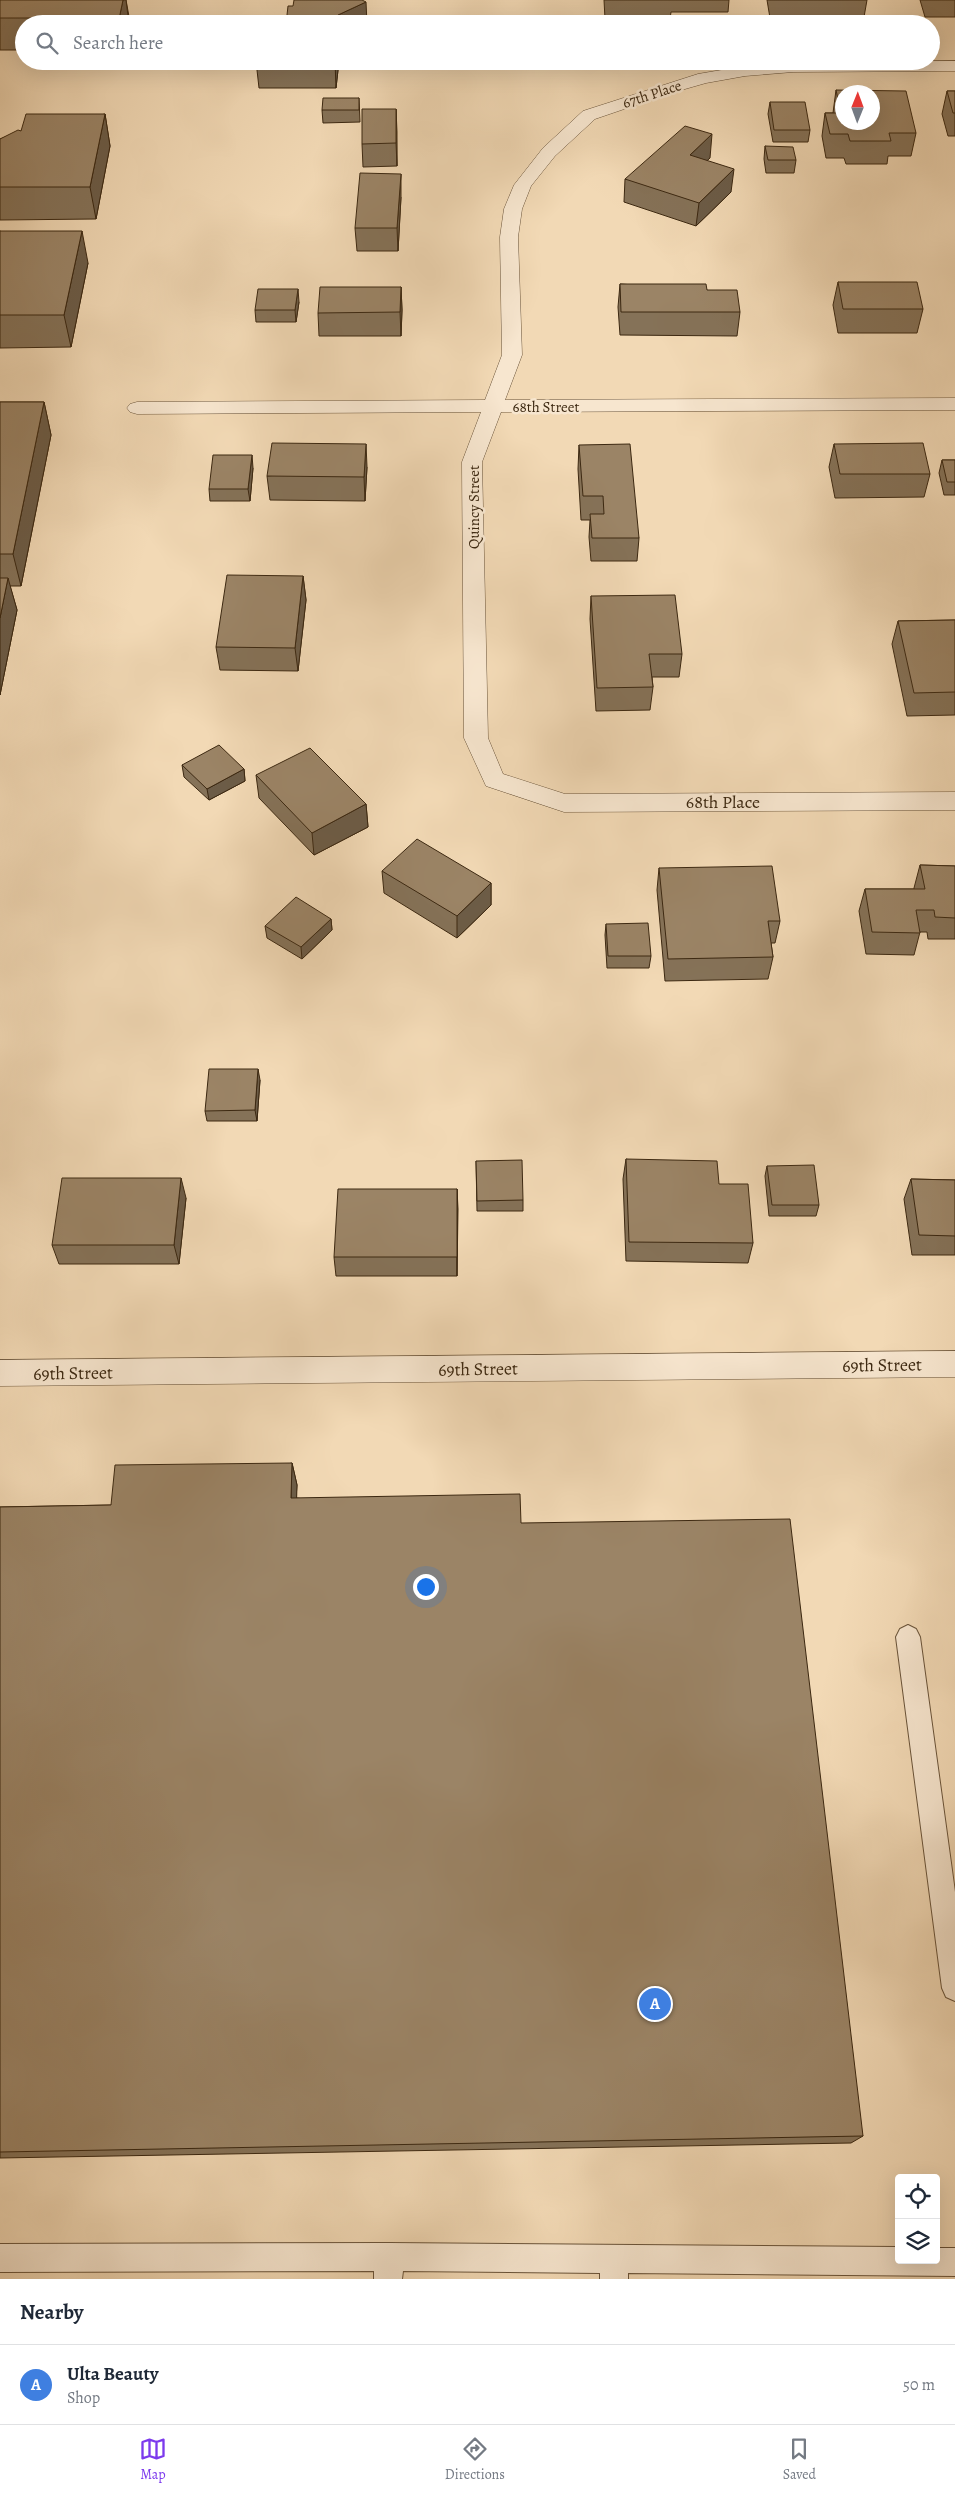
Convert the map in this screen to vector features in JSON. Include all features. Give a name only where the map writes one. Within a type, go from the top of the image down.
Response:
[{"type":"street","name":"67th Place","points":[[940,66],[955,66]]},
{"type":"street","name":"67th Place","points":[[589,116],[665,89],[704,78],[757,70]]},
{"type":"street","name":"Quincy Street","points":[[494,780],[476,738],[472,462],[512,355],[509,237],[513,209],[523,185],[536,167],[589,116]]},
{"type":"street","name":"68th Street","points":[[137,408],[955,404]]},
{"type":"street","name":"68th Place","points":[[494,780],[564,803],[955,801]]},
{"type":"street","name":"69th Street","points":[[0,1373],[955,1364]]},
{"type":"lane","points":[[908,1637],[955,1988]]},
{"type":"lane","points":[[0,2258],[389,2268],[614,2269],[955,2262]]},
{"type":"building","points":[[0,0],[123,0],[120,15],[15,15],[15,18],[0,18]]},
{"type":"building","points":[[294,0],[362,0],[366,2],[338,15],[287,15],[288,6],[293,6]]},
{"type":"building","points":[[880,91],[906,91],[916,133],[889,133],[891,141],[850,141],[848,134],[830,134],[825,113],[835,113],[835,130],[880,130]]},
{"type":"building","points":[[947,91],[955,91],[955,113],[953,113]]},
{"type":"building","points":[[323,98],[359,98],[359,110],[322,110]]},
{"type":"building","points":[[770,102],[805,102],[810,130],[774,130]]},
{"type":"building","points":[[362,109],[396,109],[396,143],[362,144]]},
{"type":"building","points":[[26,114],[105,114],[90,187],[0,187],[0,139],[18,130],[21,131]]},
{"type":"building","points":[[685,126],[712,134],[690,155],[734,169],[699,203],[625,179]]},
{"type":"building","points":[[765,146],[793,147],[796,160],[768,160]]},
{"type":"building","points":[[360,173],[401,174],[397,228],[355,228]]},
{"type":"building","points":[[0,231],[82,231],[64,315],[0,315]]},
{"type":"building","points":[[838,282],[917,282],[923,309],[843,309]]},
{"type":"building","points":[[620,284],[706,284],[707,290],[737,290],[740,312],[621,312]]},
{"type":"building","points":[[320,287],[401,287],[400,312],[318,313]]},
{"type":"building","points":[[258,289],[298,289],[295,310],[255,310]]},
{"type":"building","points":[[0,402],[44,402],[13,554],[0,554]]},
{"type":"building","points":[[272,443],[366,444],[364,477],[267,476]]},
{"type":"building","points":[[923,443],[930,474],[840,474],[834,444]]},
{"type":"building","points":[[630,444],[639,538],[592,538],[590,514],[604,514],[603,496],[583,496],[579,445]]},
{"type":"building","points":[[213,455],[252,455],[248,489],[209,489]]},
{"type":"building","points":[[942,460],[955,460],[955,482],[947,482]]},
{"type":"building","points":[[227,575],[303,576],[295,648],[216,647]]},
{"type":"building","points":[[0,578],[8,578],[0,618]]},
{"type":"building","points":[[675,595],[682,654],[649,654],[653,687],[597,688],[591,596]]},
{"type":"building","points":[[955,620],[955,692],[914,693],[898,621]]},
{"type":"building","points":[[219,745],[244,769],[207,789],[182,765]]},
{"type":"building","points":[[310,748],[366,804],[312,833],[256,775]]},
{"type":"building","points":[[417,839],[491,883],[457,916],[382,871]]},
{"type":"building","points":[[920,865],[955,866],[955,918],[935,917],[934,910],[916,910],[920,933],[872,932],[865,889],[925,889]]},
{"type":"building","points":[[772,866],[780,921],[768,921],[773,957],[668,959],[659,868]]},
{"type":"building","points":[[296,897],[331,919],[301,947],[265,926]]},
{"type":"building","points":[[648,923],[651,956],[608,956],[606,924]]},
{"type":"building","points":[[209,1069],[258,1069],[255,1110],[205,1111]]},
{"type":"building","points":[[626,1159],[717,1161],[719,1184],[748,1184],[753,1243],[629,1242]]},
{"type":"building","points":[[522,1160],[523,1200],[477,1201],[476,1161]]},
{"type":"building","points":[[814,1165],[819,1205],[772,1205],[767,1166]]},
{"type":"building","points":[[62,1178],[181,1178],[174,1245],[52,1245]]},
{"type":"building","points":[[911,1179],[955,1180],[955,1236],[919,1235]]},
{"type":"building","points":[[338,1189],[457,1189],[457,1257],[334,1257]]},
{"type":"building","points":[[292,1463],[291,1498],[520,1494],[521,1523],[790,1519],[863,2136],[0,2152],[0,1507],[111,1505],[115,1465]]},
{"type":"place","name":"Ulta Beauty","points":[[655,2004]]}]
